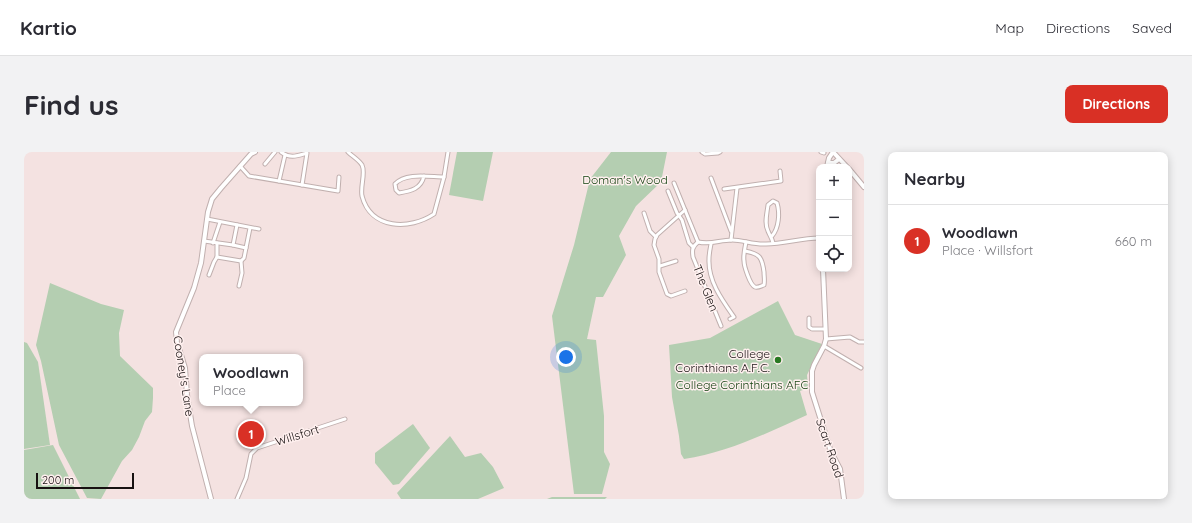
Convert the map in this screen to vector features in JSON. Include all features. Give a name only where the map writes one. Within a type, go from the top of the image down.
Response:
[{"type":"street","name":"Cooney's Lane","points":[[211,499],[192,426],[187,395],[185,368],[176,336],[177,327],[194,288],[201,262],[208,212],[212,199],[240,166],[251,154],[255,152]]},
{"type":"street","points":[[264,164],[275,152]]},
{"type":"street","points":[[348,152],[362,165],[363,173],[361,189],[364,202],[373,214],[389,224],[399,225],[427,219],[434,214],[444,177],[448,152]]},
{"type":"street","points":[[702,152],[705,154],[720,152]]},
{"type":"street","points":[[827,164],[833,152],[844,164]]},
{"type":"street","points":[[279,181],[283,153],[292,158],[307,153],[302,185]]},
{"type":"street","points":[[830,164],[834,163],[839,158]]},
{"type":"street","points":[[240,166],[249,176],[338,191],[339,177]]},
{"type":"street","points":[[724,189],[781,181],[780,171]]},
{"type":"street","points":[[852,173],[864,187]]},
{"type":"street","points":[[424,176],[422,183],[418,187],[408,192],[399,193],[396,190],[395,184],[398,180],[405,178],[424,176],[444,177]]},
{"type":"street","points":[[711,178],[731,231]]},
{"type":"street","points":[[674,183],[698,242]]},
{"type":"street","points":[[731,240],[737,188]]},
{"type":"street","name":"The Glen","points":[[668,191],[693,248],[693,257],[721,326]]},
{"type":"street","points":[[772,236],[775,232],[779,215],[777,203],[773,201],[768,205],[766,220],[768,232],[772,236],[773,243]]},
{"type":"street","points":[[685,210],[656,237],[654,245],[659,259],[659,272],[667,294],[671,296],[685,291]]},
{"type":"street","points":[[644,213],[650,231],[656,237]]},
{"type":"street","points":[[207,219],[260,229]]},
{"type":"street","points":[[209,275],[217,257],[214,243],[220,222]]},
{"type":"street","points":[[233,245],[237,225]]},
{"type":"street","points":[[239,286],[242,273],[241,261],[244,258],[250,228]]},
{"type":"street","points":[[698,242],[711,244],[731,240],[766,244],[788,242],[803,238],[816,238]]},
{"type":"street","points":[[204,241],[246,248]]},
{"type":"street","points":[[693,248],[698,242]]},
{"type":"street","points":[[745,250],[754,252],[762,261],[765,281],[764,285],[755,287],[752,285],[744,264],[745,250],[746,242]]},
{"type":"street","points":[[711,244],[708,259],[709,269],[721,299],[734,317],[730,319]]},
{"type":"street","points":[[217,257],[241,261]]},
{"type":"street","points":[[660,266],[676,261]]},
{"type":"street","name":"Scart Road","points":[[823,272],[826,339],[812,371],[812,392],[831,452],[840,469],[844,499]]},
{"type":"street","points":[[809,318],[809,327],[812,329],[825,329]]},
{"type":"street","points":[[826,339],[850,337],[859,342],[864,342]]},
{"type":"street","points":[[824,346],[861,368]]},
{"type":"street","name":"Willsfort","points":[[236,499],[246,478],[251,454],[257,448],[345,419]]},
{"type":"green space","points":[[457,152],[493,152],[483,201],[449,195]]},
{"type":"green space","name":"Doman's Wood","points":[[611,152],[667,152],[661,182],[636,206],[619,236],[626,255],[603,297],[596,297],[587,339],[596,340],[604,416],[604,452],[610,464],[602,494],[574,494],[552,316],[574,245],[590,179]]},
{"type":"green space","points":[[50,283],[101,304],[124,310],[119,333],[120,356],[153,388],[152,412],[145,421],[132,450],[122,461],[101,499],[87,498],[59,445],[41,361],[36,345]]},
{"type":"green space","name":"College Corinthians AFC","points":[[778,301],[795,335],[822,344],[807,375],[808,388],[800,391],[807,415],[731,447],[684,459],[681,454],[672,397],[669,345],[710,338]]},
{"type":"green space","points":[[24,342],[27,343],[38,362],[50,445],[24,449]]},
{"type":"green space","points":[[413,424],[430,448],[399,484],[393,485],[375,463],[375,453]]},
{"type":"green space","points":[[450,436],[465,457],[481,453],[493,467],[504,488],[478,499],[401,499],[397,493]]},
{"type":"green space","points":[[53,445],[80,499],[24,499],[24,450]]},
{"type":"green space","points":[[552,497],[607,497],[605,499],[547,499]]},
{"type":"place","name":"College Corinthians A.F.C.","points":[[778,360]]},
{"type":"place","name":"Woodlawn","points":[[251,434]]}]
